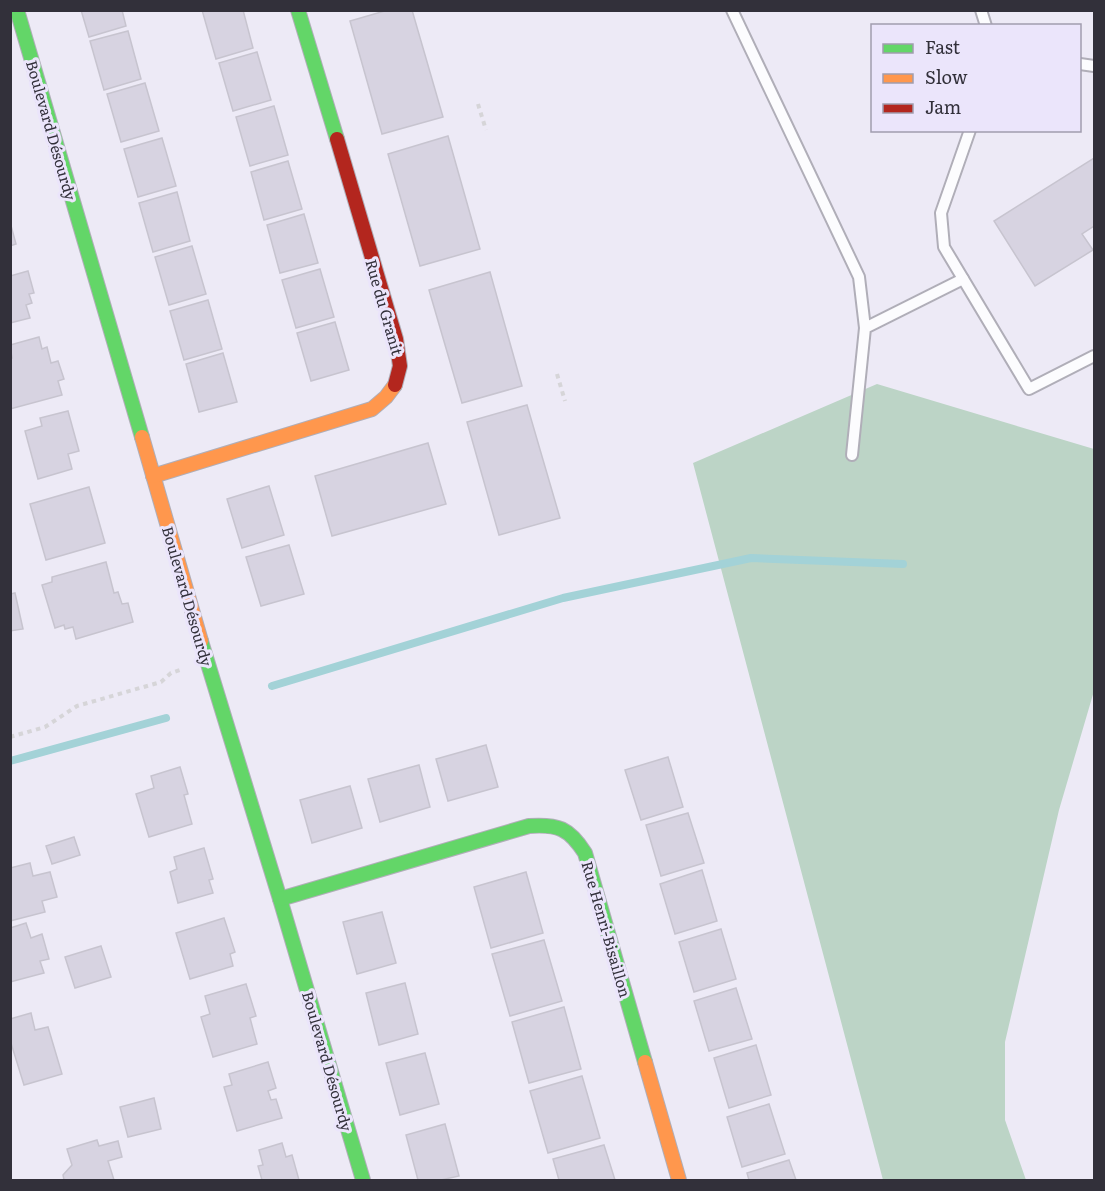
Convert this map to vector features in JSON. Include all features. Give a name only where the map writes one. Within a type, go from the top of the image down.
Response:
[{"type":"street","name":"Boulevard Désourdy","points":[[17,10],[218,699],[363,1180]]},
{"type":"street","name":"Rue du Granit","points":[[153,476],[372,409],[389,395],[399,379],[401,358],[391,320],[298,10]]},
{"type":"street","name":"Rue Henri-Bisaillon","points":[[280,899],[529,826],[544,824],[558,827],[576,838],[585,853],[679,1180]]},
{"type":"lane","points":[[732,10],[859,277],[865,328],[852,455]]},
{"type":"lane","points":[[969,132],[941,213],[944,247],[1029,389],[1095,356]]},
{"type":"lane","points":[[865,328],[963,279]]},
{"type":"path","points":[[478,104],[486,130]]},
{"type":"path","points":[[557,374],[566,402]]},
{"type":"path","points":[[10,737],[45,726],[77,706],[161,682],[171,673],[186,668]]},
{"type":"green space","points":[[877,384],[1094,449],[1094,691],[1059,810],[1005,1042],[1005,1120],[1026,1180],[883,1180],[693,463]]},
{"type":"building","points":[[81,10],[122,10],[126,26],[89,37]]},
{"type":"building","points":[[202,10],[243,10],[253,48],[216,59]]},
{"type":"building","points":[[388,10],[412,10],[443,117],[382,134],[350,21]]},
{"type":"building","points":[[128,31],[141,79],[104,90],[90,41]]},
{"type":"building","points":[[257,52],[271,100],[233,111],[219,63]]},
{"type":"building","points":[[145,83],[159,131],[121,142],[107,94]]},
{"type":"building","points":[[274,106],[288,155],[250,166],[236,117]]},
{"type":"building","points":[[448,136],[480,249],[420,266],[388,154]]},
{"type":"building","points":[[162,138],[176,186],[138,197],[124,149]]},
{"type":"building","points":[[1094,158],[1094,226],[1082,234],[1093,250],[1035,286],[994,221]]},
{"type":"building","points":[[288,161],[302,209],[264,220],[251,172]]},
{"type":"building","points":[[177,192],[190,241],[153,252],[139,203]]},
{"type":"building","points":[[304,214],[318,263],[280,273],[267,225]]},
{"type":"building","points":[[10,222],[16,244],[10,246]]},
{"type":"building","points":[[192,246],[206,294],[169,305],[155,257]]},
{"type":"building","points":[[320,269],[334,317],[296,328],[282,280]]},
{"type":"building","points":[[28,271],[34,293],[29,294],[32,303],[26,305],[30,318],[10,323],[10,276]]},
{"type":"building","points":[[490,272],[522,386],[462,403],[429,290]]},
{"type":"building","points":[[208,300],[222,349],[184,360],[170,311]]},
{"type":"building","points":[[335,322],[349,370],[311,381],[297,333]]},
{"type":"building","points":[[39,337],[42,349],[47,347],[51,363],[58,361],[64,379],[58,381],[62,395],[10,409],[10,359],[12,358],[10,345]]},
{"type":"building","points":[[223,353],[237,402],[199,412],[186,364]]},
{"type":"building","points":[[527,405],[560,518],[499,535],[467,422]]},
{"type":"building","points":[[68,411],[79,451],[68,454],[72,469],[38,479],[25,431],[42,426],[40,418]]},
{"type":"building","points":[[428,443],[446,504],[332,536],[315,476]]},
{"type":"building","points":[[269,486],[284,535],[242,548],[227,499]]},
{"type":"building","points":[[89,487],[105,543],[46,560],[30,504]]},
{"type":"building","points":[[289,545],[304,594],[261,606],[246,557]]},
{"type":"building","points":[[106,562],[114,593],[118,592],[122,604],[128,603],[133,622],[76,639],[73,627],[65,629],[64,625],[55,628],[42,585],[52,582],[52,577]]},
{"type":"building","points":[[15,593],[23,629],[10,631],[10,594]]},
{"type":"building","points":[[486,745],[498,787],[448,801],[436,759]]},
{"type":"building","points":[[668,757],[683,807],[641,820],[625,770]]},
{"type":"building","points":[[419,765],[430,807],[380,822],[368,779]]},
{"type":"building","points":[[180,767],[188,794],[184,795],[192,824],[149,837],[136,794],[154,788],[151,776]]},
{"type":"building","points":[[350,786],[362,828],[312,843],[300,800]]},
{"type":"building","points":[[688,813],[704,863],[661,876],[646,825]]},
{"type":"building","points":[[74,837],[80,855],[52,864],[46,846]]},
{"type":"building","points":[[204,848],[213,879],[209,880],[213,893],[178,903],[170,872],[177,869],[174,857]]},
{"type":"building","points":[[30,863],[33,876],[50,872],[57,897],[42,901],[45,912],[10,921],[10,868]]},
{"type":"building","points":[[702,870],[717,921],[675,934],[660,884]]},
{"type":"building","points":[[526,872],[543,933],[491,948],[474,887]]},
{"type":"building","points":[[382,912],[396,963],[357,974],[343,922]]},
{"type":"building","points":[[224,918],[235,952],[230,954],[233,966],[190,979],[176,933]]},
{"type":"building","points":[[26,923],[31,938],[42,934],[49,959],[40,961],[44,973],[10,982],[10,928]]},
{"type":"building","points":[[721,929],[736,979],[694,992],[679,942]]},
{"type":"building","points":[[544,940],[562,1001],[510,1016],[492,954]]},
{"type":"building","points":[[101,946],[111,977],[75,988],[65,957]]},
{"type":"building","points":[[405,983],[418,1034],[379,1045],[366,993]]},
{"type":"building","points":[[246,984],[256,1016],[250,1018],[257,1044],[213,1057],[201,1017],[210,1014],[205,996]]},
{"type":"building","points":[[736,988],[752,1039],[709,1051],[694,1001]]},
{"type":"building","points":[[564,1007],[581,1069],[529,1083],[512,1022]]},
{"type":"building","points":[[31,1013],[35,1030],[48,1027],[62,1074],[24,1085],[10,1040],[10,1019]]},
{"type":"building","points":[[756,1045],[771,1095],[729,1108],[714,1058]]},
{"type":"building","points":[[425,1053],[439,1104],[400,1115],[386,1063]]},
{"type":"building","points":[[268,1062],[276,1088],[268,1091],[271,1100],[276,1099],[282,1118],[237,1131],[224,1087],[232,1085],[229,1074]]},
{"type":"building","points":[[582,1076],[600,1138],[548,1153],[530,1091]]},
{"type":"building","points":[[154,1098],[161,1129],[128,1137],[120,1107]]},
{"type":"building","points":[[769,1104],[785,1154],[742,1167],[727,1117]]},
{"type":"building","points":[[445,1124],[459,1176],[441,1180],[418,1180],[406,1135]]},
{"type":"building","points":[[97,1140],[99,1146],[118,1141],[122,1157],[108,1161],[114,1180],[64,1180],[63,1175],[72,1165],[67,1149]]},
{"type":"building","points":[[282,1143],[286,1157],[292,1155],[299,1180],[262,1180],[258,1166],[263,1165],[259,1150]]},
{"type":"building","points":[[604,1145],[615,1180],[559,1180],[553,1159]]},
{"type":"building","points":[[789,1160],[796,1180],[749,1180],[747,1173]]},
{"type":"waterway","points":[[272,686],[563,598],[751,558],[903,564]]},
{"type":"waterway","points":[[10,761],[166,718]]},
{"type":"traffic: fast","points":[[17,10],[142,437]]},
{"type":"traffic: fast","points":[[298,10],[337,139]]},
{"type":"traffic: fast","points":[[201,641],[363,1180]]},
{"type":"traffic: fast","points":[[280,899],[529,826],[562,829],[574,838],[585,853],[645,1062]]},
{"type":"traffic: slow","points":[[153,476],[372,409],[386,397],[395,385]]},
{"type":"traffic: slow","points":[[142,437],[201,641]]},
{"type":"traffic: slow","points":[[645,1062],[679,1180]]},
{"type":"traffic: jam","points":[[337,139],[396,339],[400,366],[395,385]]}]
